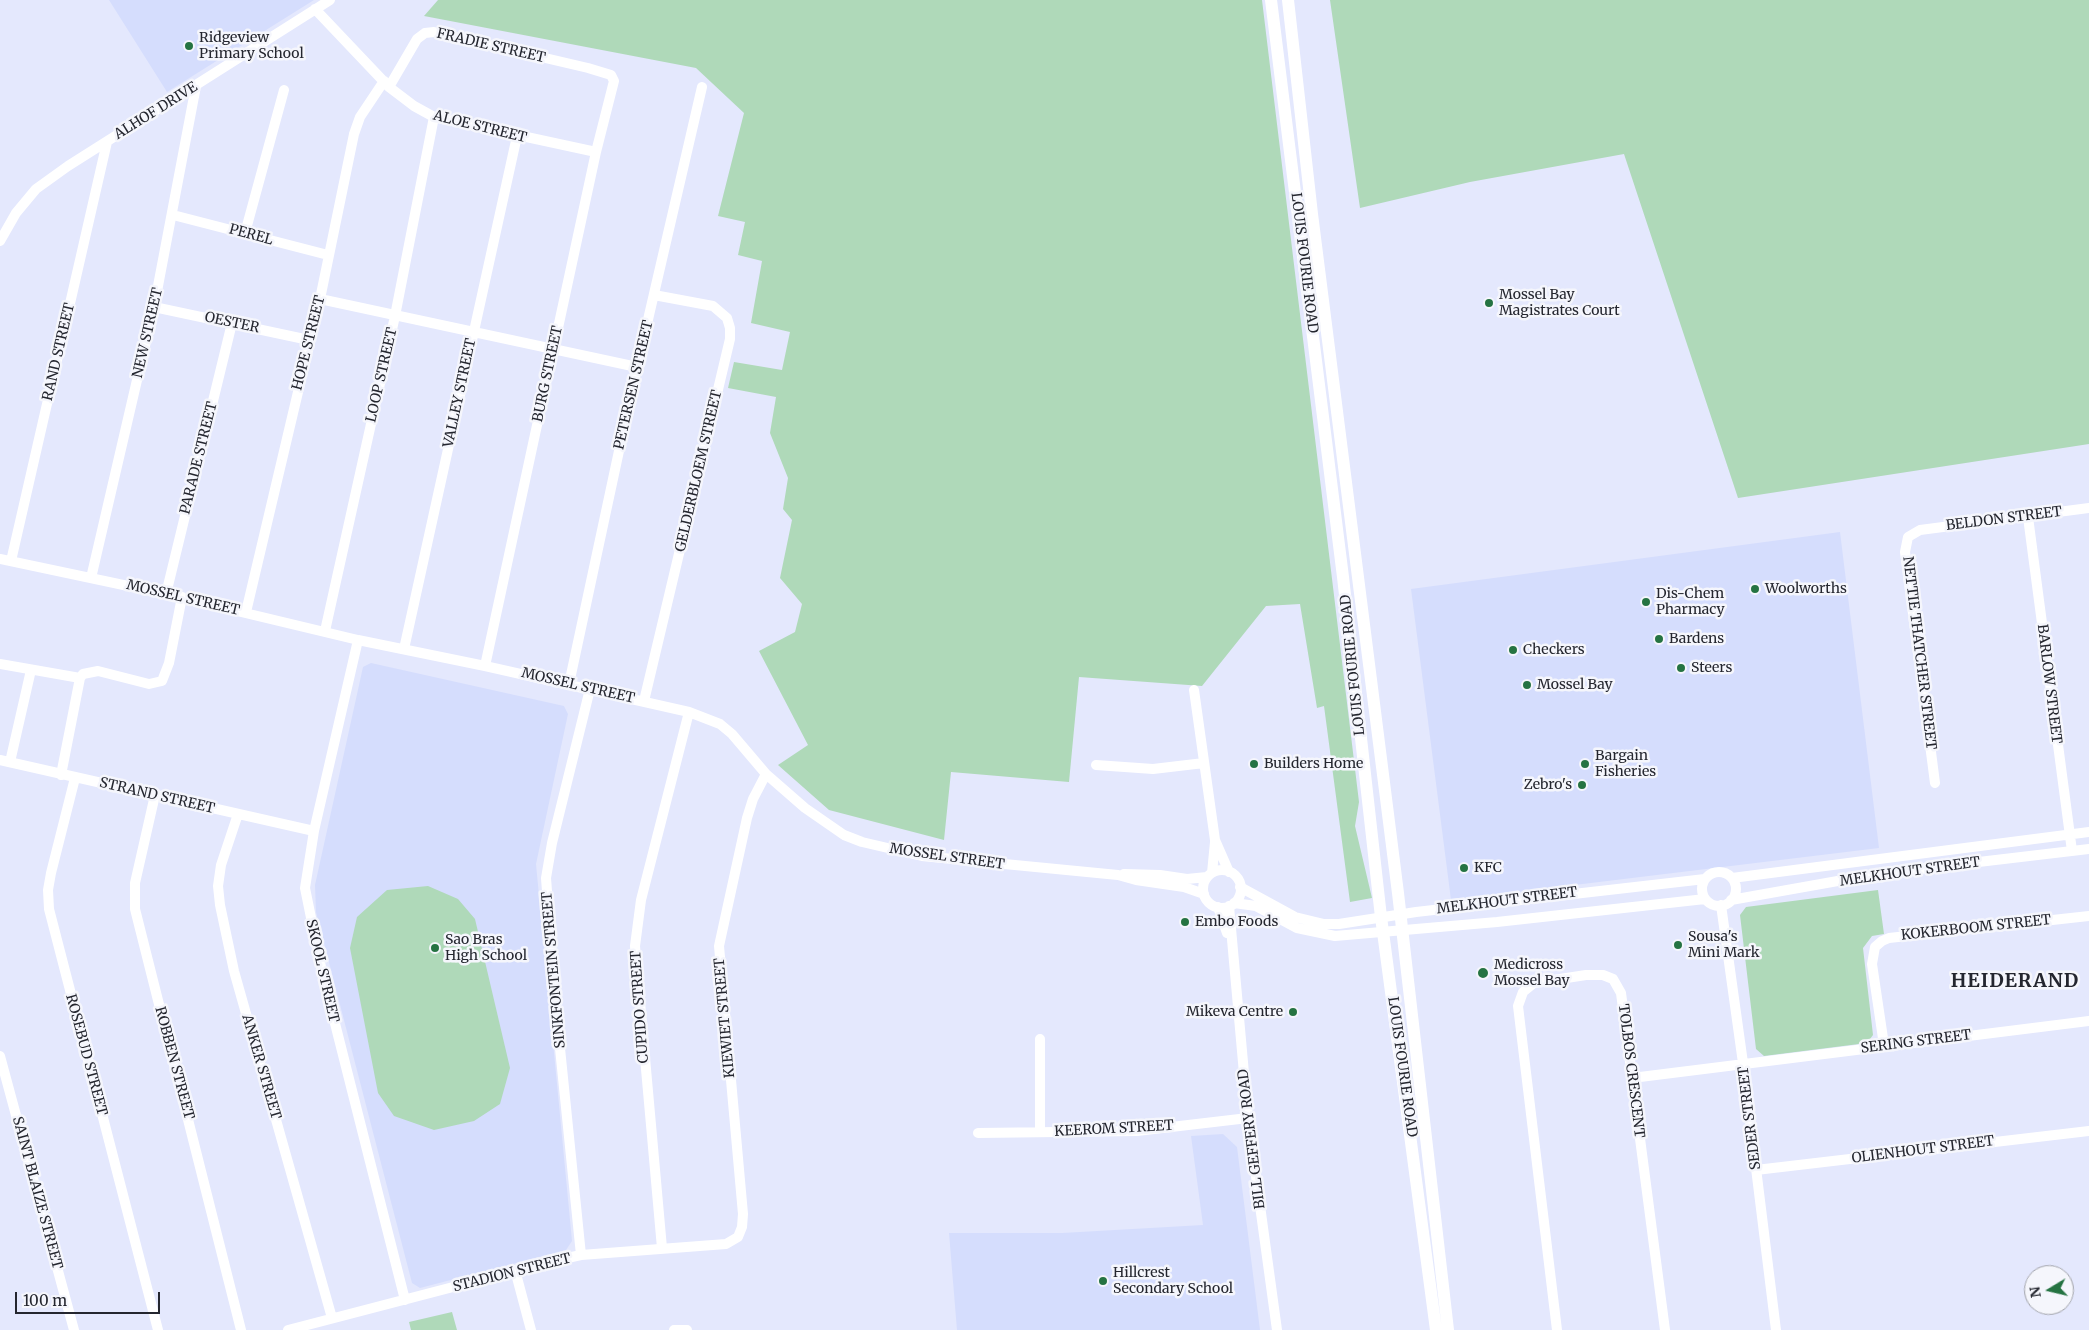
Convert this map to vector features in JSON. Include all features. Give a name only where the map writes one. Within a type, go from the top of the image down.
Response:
[{"type":"main road","name":"LOUIS FOURIE ROAD","points":[[1271,0],[1343,577],[1381,917],[1436,1330]]},
{"type":"main road","name":"LOUIS FOURIE ROAD","points":[[1288,0],[1312,214],[1400,914],[1448,1330]]},
{"type":"street","name":"ALHOF DRIVE","points":[[0,241],[3,225],[36,189],[330,0]]},
{"type":"street","name":"ALOE STREET","points":[[315,9],[387,84],[414,106],[434,117],[596,152]]},
{"type":"street","name":"FRADIE STREET","points":[[387,84],[417,38],[425,33],[434,32],[611,75],[614,84]]},
{"type":"street","name":"HOPE STREET","points":[[246,612],[320,299],[354,134],[360,117],[387,84]]},
{"type":"street","name":"BURG STREET","points":[[485,666],[596,152],[614,84]]},
{"type":"street","name":"NEW STREET","points":[[91,578],[154,307],[196,86]]},
{"type":"street","name":"PETERSEN STREET","points":[[569,684],[637,367],[702,87]]},
{"type":"street","points":[[246,233],[284,90]]},
{"type":"street","name":"LOOP STREET","points":[[325,631],[395,316],[434,117]]},
{"type":"street","name":"VALLEY STREET","points":[[404,649],[517,136]]},
{"type":"street","name":"RAND STREET","points":[[11,561],[107,142]]},
{"type":"street","name":"PEREL","points":[[173,215],[328,255]]},
{"type":"street","name":"GELDERBLOEM STREET","points":[[644,701],[730,339],[727,318],[713,306],[654,295]]},
{"type":"street","points":[[320,299],[637,367]]},
{"type":"street","name":"OESTER","points":[[154,307],[309,340]]},
{"type":"street","name":"PARADE STREET","points":[[166,594],[232,323]]},
{"type":"street","name":"BELDON STREET","points":[[1920,530],[2089,508]]},
{"type":"street","name":"BARLOW STREET","points":[[2028,517],[2072,851]]},
{"type":"street","name":"NETTIE THATCHER STREET","points":[[1920,530],[1908,537],[1905,552],[1936,784]]},
{"type":"street","name":"MOSSEL STREET","points":[[0,559],[182,597],[358,640],[569,684],[689,712],[720,724],[732,734],[766,774],[805,808],[844,835],[862,842],[922,856],[1118,875]]},
{"type":"street","points":[[61,775],[80,678],[83,674],[98,671],[149,684],[162,681],[169,663],[182,597]]},
{"type":"street","name":"SKOOL STREET","points":[[358,640],[314,831],[305,882],[309,916],[405,1300]]},
{"type":"street","points":[[0,664],[80,678]]},
{"type":"street","points":[[5,761],[31,670]]},
{"type":"street","name":"SINKFONTEIN STREET","points":[[581,1255],[556,1009],[546,878],[552,844],[590,689]]},
{"type":"street","points":[[1194,690],[1215,840],[1229,872],[1238,880],[1240,887],[1240,894],[1227,906]]},
{"type":"street","name":"CUPIDO STREET","points":[[662,1248],[635,946],[642,900],[689,712]]},
{"type":"street","name":"STRAND STREET","points":[[5,761],[314,831]]},
{"type":"street","points":[[1096,765],[1153,769],[1204,763]]},
{"type":"street","name":"KIEWIET STREET","points":[[738,1237],[742,1227],[743,1206],[719,946],[747,818],[753,799],[766,774]]},
{"type":"street","name":"ROSEBUD STREET","points":[[75,778],[51,873],[48,890],[49,909],[158,1330]]},
{"type":"street","name":"ROBBEN STREET","points":[[155,795],[135,883],[135,909],[241,1330]]},
{"type":"street","name":"ANKER STREET","points":[[238,814],[221,864],[218,886],[221,912],[234,971],[332,1318]]},
{"type":"street","name":"MELKHOUT STREET","points":[[1732,878],[2089,832]]},
{"type":"street","points":[[1215,840],[1209,875],[1203,888],[1209,903],[1227,906],[1256,906],[1297,928],[1324,935],[1383,933],[1401,930]]},
{"type":"street","name":"MELKHOUT STREET","points":[[1731,900],[1877,874],[2089,849]]},
{"type":"street","points":[[1118,875],[1136,873],[1187,879],[1209,875],[1217,871],[1229,872]]},
{"type":"street","points":[[1717,872],[1722,872],[1732,878],[1736,890],[1731,900],[1721,905],[1715,905],[1705,899],[1702,888],[1705,879],[1717,872]]},
{"type":"street","points":[[1118,875],[1136,880],[1184,887],[1204,894]]},
{"type":"street","name":"MELKHOUT STREET","points":[[1400,914],[1705,879]]},
{"type":"street","points":[[1240,887],[1301,920],[1339,924],[1400,914]]},
{"type":"street","name":"MELKHOUT STREET","points":[[1401,930],[1705,899]]},
{"type":"street","name":"SEDER STREET","points":[[1721,905],[1743,1063],[1776,1330]]},
{"type":"street","name":"BILL GEFFERY ROAD","points":[[1227,906],[1248,1118],[1277,1330]]},
{"type":"street","name":"KOKERBOOM STREET","points":[[1884,1046],[1872,964],[1875,947],[1882,941],[1889,938],[2089,916]]},
{"type":"street","name":"TOLBOS CRESCENT","points":[[1556,1330],[1517,1011],[1523,992],[1534,983],[1586,975],[1603,975],[1613,979],[1621,993],[1665,1330]]},
{"type":"street","name":"SERING STREET","points":[[1632,1078],[2089,1021]]},
{"type":"street","points":[[1040,1039],[1040,1132]]},
{"type":"street","name":"SAINT BLAIZE STREET","points":[[0,1056],[74,1330]]},
{"type":"street","name":"KEEROM STREET","points":[[978,1132],[1137,1130],[1248,1118]]},
{"type":"street","name":"OLIENHOUT STREET","points":[[1756,1170],[2089,1130]]},
{"type":"street","name":"STADION STREET","points":[[288,1330],[516,1270],[581,1255],[726,1244],[738,1237]]},
{"type":"street","points":[[516,1270],[531,1330]]},
{"type":"street","points":[[674,1330],[687,1330]]},
{"type":"shaded area","name":"Ridgeview Primary School","points":[[109,0],[314,0],[167,92]]},
{"type":"shaded area","points":[[1840,532],[1879,848],[1451,900],[1411,589]]},
{"type":"shaded area","name":"Sao Bras High School","points":[[371,663],[564,706],[568,714],[536,864],[572,1241],[566,1250],[420,1288],[412,1283],[316,912],[315,885],[363,667]]},
{"type":"shaded area","name":"Hillcrest Secondary School","points":[[1223,1134],[1237,1147],[1260,1330],[957,1330],[949,1233],[1062,1233],[1203,1225],[1191,1136]]},
{"type":"green space","points":[[438,0],[1262,0],[1359,802],[1355,826],[1372,898],[1350,902],[1324,706],[1317,708],[1300,604],[1266,606],[1202,686],[1079,677],[1069,782],[951,772],[944,840],[829,810],[778,765],[808,745],[759,651],[795,632],[802,604],[780,578],[792,520],[783,509],[788,478],[770,433],[776,397],[728,388],[734,362],[782,370],[790,332],[751,323],[762,261],[738,255],[745,222],[718,216],[744,113],[696,68],[424,16]]},
{"type":"green space","points":[[1330,0],[2089,0],[2089,444],[1738,498],[1624,154],[1470,182],[1360,208]]},
{"type":"green space","points":[[428,886],[458,899],[475,919],[510,1068],[500,1104],[474,1121],[434,1130],[394,1116],[378,1093],[350,948],[357,917],[387,890]]},
{"type":"green space","points":[[1878,890],[1884,934],[1872,936],[1863,948],[1873,1035],[1867,1043],[1764,1056],[1756,1049],[1740,915],[1746,907]]},
{"type":"green space","points":[[452,1312],[457,1330],[411,1330],[409,1322]]},
{"type":"place","name":"Ridgeview Primary School","points":[[189,46]]},
{"type":"place","name":"Mossel Bay Magistrates Court","points":[[1489,303]]},
{"type":"place","name":"Woolworths","points":[[1755,589]]},
{"type":"place","name":"Dis-Chem Pharmacy","points":[[1646,602]]},
{"type":"place","name":"Bardens","points":[[1659,639]]},
{"type":"place","name":"Checkers","points":[[1513,650]]},
{"type":"place","name":"Steers","points":[[1681,668]]},
{"type":"place","name":"Mossel Bay","points":[[1527,685]]},
{"type":"place","name":"Builders Home","points":[[1254,764]]},
{"type":"place","name":"Bargain Fisheries","points":[[1585,764]]},
{"type":"place","name":"Zebro's","points":[[1582,785]]},
{"type":"place","name":"KFC","points":[[1464,868]]},
{"type":"place","name":"Embo Foods","points":[[1185,922]]},
{"type":"place","name":"Sousa's Mini Mark","points":[[1678,945]]},
{"type":"place","name":"Sao Bras High School","points":[[435,948]]},
{"type":"place","name":"Medicross Mossel Bay","points":[[1483,973]]},
{"type":"place","name":"Mikeva Centre","points":[[1293,1012]]},
{"type":"place","name":"Hillcrest Secondary School","points":[[1103,1281]]},
{"type":"district","name":"HEIDERAND","points":[[2015,982]]}]
